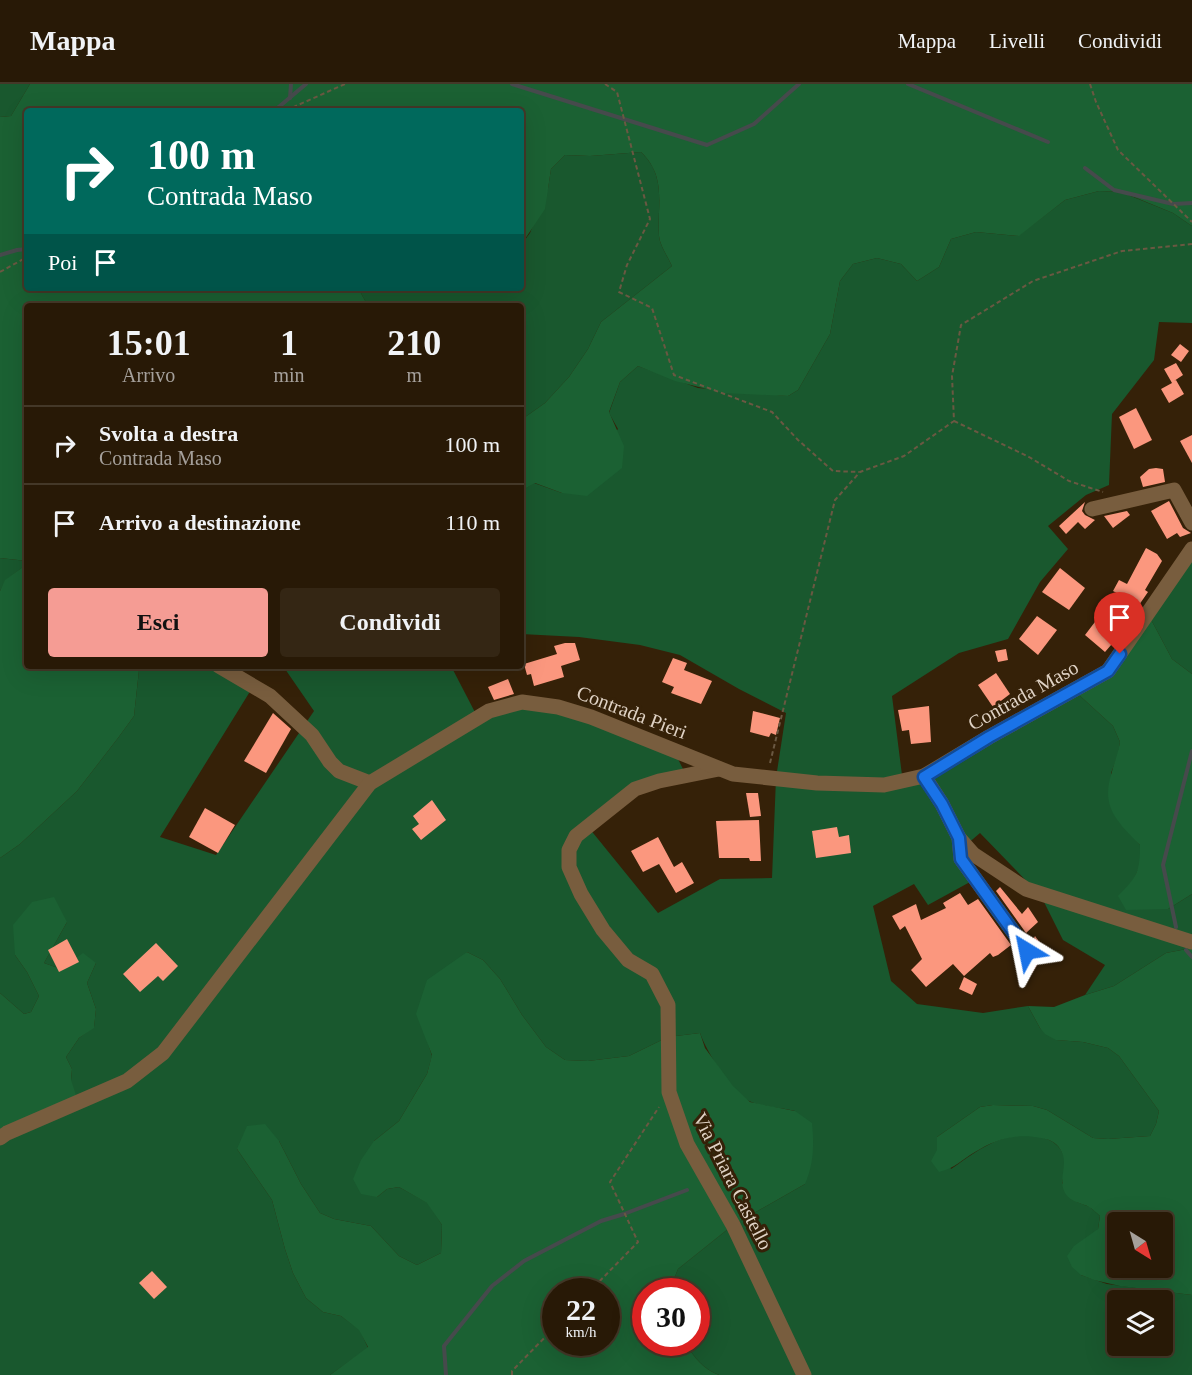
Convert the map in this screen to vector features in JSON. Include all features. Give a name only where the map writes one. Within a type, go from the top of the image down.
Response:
[{"type":"street","points":[[1092,509],[1174,490],[1192,523]]},
{"type":"street","name":"Contrada Maso","points":[[924,777],[989,737],[1108,671],[1192,549]]},
{"type":"street","points":[[0,1138],[127,1081],[163,1053],[370,783],[339,771],[330,762],[312,735],[270,696],[224,669]]},
{"type":"street","name":"Contrada Pieri","points":[[370,783],[489,711],[522,702],[558,707],[591,717],[719,769]]},
{"type":"street","points":[[659,781],[686,755]]},
{"type":"street","points":[[719,769],[733,774],[817,783],[884,785],[924,777],[942,804],[959,838],[973,854],[1026,889],[1192,942]]},
{"type":"street","name":"Via Priara Castello","points":[[719,769],[659,781],[635,789],[576,836],[569,850],[568,867],[603,930],[628,960],[652,974],[668,1005],[669,1092],[687,1144],[733,1225],[804,1375]]},
{"type":"street","points":[[959,838],[961,859],[1027,951]]},
{"type":"path","points":[[291,108],[345,84]]},
{"type":"path","points":[[604,84],[617,93],[650,219],[627,265],[619,292],[652,308],[674,375],[772,412],[798,440],[833,471],[860,472],[904,456],[954,421]]},
{"type":"path","points":[[1090,84],[1118,150],[1192,222]]},
{"type":"path","points":[[954,421],[952,375],[961,325],[1033,281],[1122,251],[1192,244]]},
{"type":"path","points":[[0,272],[24,259]]},
{"type":"path","points":[[954,421],[1029,457],[1069,481],[1130,500]]},
{"type":"path","points":[[766,778],[836,500],[860,472]]},
{"type":"path","points":[[603,1278],[638,1242],[610,1182],[669,1092]]},
{"type":"path","points":[[512,1375],[512,1371],[542,1340]]},
{"type":"green space","points":[[0,84],[30,84],[11,116],[0,117]]},
{"type":"green space","points":[[30,84],[1192,84],[1192,226],[1173,213],[1122,192],[1099,191],[1065,200],[1019,236],[976,232],[951,239],[939,267],[917,281],[901,264],[877,258],[853,264],[840,281],[830,334],[798,390],[788,396],[723,393],[675,381],[638,366],[620,382],[609,412],[624,446],[622,468],[587,496],[562,493],[535,483],[524,489],[524,418],[545,403],[569,377],[588,349],[601,322],[672,266],[662,248],[659,236],[658,181],[649,161],[641,152],[590,156],[565,155],[551,169],[545,209],[524,240],[524,108],[24,108],[24,291],[360,291],[366,303],[24,303],[24,561],[0,558],[0,117],[11,116]]},
{"type":"green space","points":[[641,152],[649,161],[658,181],[659,236],[662,248],[672,266],[601,322],[588,349],[569,377],[545,403],[524,418],[524,303],[366,303],[360,291],[524,291],[524,241],[530,233],[548,188],[551,169],[565,155],[590,156]]},
{"type":"green space","points":[[1099,191],[1121,192],[1173,213],[1192,226],[1192,323],[1159,322],[1154,360],[1112,414],[1109,485],[1086,495],[1048,526],[1068,549],[1040,582],[1008,639],[959,653],[892,696],[903,783],[1078,694],[1113,726],[1120,742],[1111,773],[1118,820],[1140,845],[1140,865],[1133,881],[1150,908],[1168,909],[1192,894],[1192,948],[1166,953],[1114,986],[1085,995],[1105,965],[1063,940],[1041,896],[980,833],[959,851],[970,882],[928,905],[914,884],[873,906],[891,981],[917,1004],[983,1013],[1028,1006],[1040,1028],[1057,1040],[1083,1042],[1108,1048],[1119,1056],[1159,1111],[1150,1136],[1108,1139],[1093,1138],[1047,1110],[1033,1106],[993,1105],[980,1107],[937,1137],[951,1169],[974,1153],[999,1140],[1026,1135],[1045,1138],[1053,1142],[1064,1156],[1065,1169],[1062,1183],[1077,1202],[1090,1207],[1100,1216],[1098,1229],[1081,1275],[1107,1284],[1153,1290],[1107,1290],[1107,1356],[1173,1356],[1173,1293],[1192,1295],[1192,1375],[719,1375],[713,1372],[694,1356],[710,1356],[710,1278],[674,1278],[678,1269],[733,1225],[805,1184],[795,1111],[753,1103],[742,1096],[720,1070],[700,1033],[668,1037],[629,1056],[588,1061],[565,1060],[546,1047],[522,1015],[500,979],[483,960],[467,952],[427,1040],[432,1056],[427,1074],[399,1121],[374,1141],[377,1197],[387,1189],[399,1187],[428,1203],[442,1225],[441,1253],[417,1265],[399,1256],[371,1226],[334,1219],[320,1213],[301,1184],[279,1141],[237,1149],[272,1200],[293,1273],[306,1298],[323,1312],[341,1316],[360,1330],[368,1348],[330,1375],[0,1375],[0,1140],[71,1080],[72,1069],[66,1057],[79,1038],[94,1027],[96,1009],[87,983],[96,963],[61,969],[44,963],[67,922],[15,955],[39,996],[31,1012],[24,1014],[0,993],[0,858],[20,844],[77,791],[118,738],[134,716],[140,669],[231,669],[254,685],[160,837],[216,855],[314,711],[285,669],[453,669],[479,720],[509,706],[546,705],[674,751],[684,771],[585,823],[658,913],[720,879],[772,878],[776,778],[786,713],[680,655],[640,645],[579,637],[524,634],[524,489],[534,483],[562,493],[618,429],[609,413],[620,382],[638,366],[698,388],[788,396],[798,390],[830,334],[840,281],[853,264],[877,258],[901,264],[917,281],[939,267],[951,239],[976,232],[1018,236],[1065,200]]},
{"type":"green space","points":[[1192,552],[1192,674],[1172,659],[1147,612]]},
{"type":"green space","points":[[0,558],[24,561],[24,566],[6,580],[0,591]]},
{"type":"green space","points":[[24,566],[24,669],[140,669],[134,716],[118,738],[77,791],[20,844],[0,858],[0,591],[5,580]]},
{"type":"green space","points":[[1147,612],[1172,659],[1192,674],[1192,894],[1168,909],[1126,910],[1118,896],[1136,874],[1140,845],[1114,814],[1108,797],[1108,787],[1120,742],[1113,726],[1078,694],[1106,678]]},
{"type":"green space","points":[[54,897],[67,922],[44,963],[61,969],[83,953],[96,963],[87,983],[96,1009],[94,1028],[79,1038],[66,1057],[72,1069],[71,1080],[79,1104],[0,1140],[0,993],[24,1014],[31,1012],[39,996],[15,955],[13,925],[32,902]]},
{"type":"green space","points":[[1192,948],[1192,1295],[1173,1293],[1173,1290],[1120,1286],[1094,1280],[1081,1275],[1072,1267],[1067,1256],[1074,1246],[1098,1229],[1100,1216],[1065,1193],[1062,1182],[1063,1154],[1052,1141],[1023,1136],[1006,1138],[983,1147],[954,1166],[939,1172],[931,1161],[937,1150],[937,1137],[980,1107],[993,1105],[1033,1106],[1047,1110],[1093,1138],[1150,1136],[1159,1111],[1119,1056],[1108,1048],[1083,1042],[1056,1040],[1045,1034],[1028,1006],[1054,1007],[1114,986],[1166,953]]},
{"type":"green space","points":[[467,952],[483,960],[500,979],[522,1015],[546,1047],[565,1060],[588,1061],[629,1056],[668,1037],[700,1033],[705,1048],[733,1086],[750,1102],[795,1111],[812,1123],[813,1154],[805,1184],[733,1225],[678,1269],[674,1278],[632,1278],[632,1356],[694,1356],[708,1369],[719,1375],[330,1375],[368,1347],[359,1330],[341,1316],[323,1312],[306,1298],[293,1273],[272,1200],[237,1149],[247,1126],[265,1124],[279,1141],[301,1184],[320,1213],[334,1219],[371,1226],[399,1256],[417,1265],[441,1253],[442,1225],[427,1203],[399,1187],[387,1189],[377,1197],[361,1194],[353,1179],[361,1160],[374,1141],[399,1121],[427,1074],[432,1055],[416,1014],[427,980]]},
{"type":"building","points":[[1180,344],[1189,351],[1181,362],[1171,355]]},
{"type":"building","points":[[1176,363],[1183,375],[1174,381],[1176,380],[1184,394],[1169,403],[1161,389],[1172,383],[1164,369]]},
{"type":"building","points":[[1136,408],[1152,440],[1134,449],[1119,417]]},
{"type":"building","points":[[1192,435],[1192,463],[1180,441]]},
{"type":"building","points":[[1149,469],[1163,469],[1165,482],[1143,487],[1140,477]]},
{"type":"building","points":[[1169,501],[1183,528],[1191,533],[1180,537],[1177,533],[1167,539],[1151,511]]},
{"type":"building","points":[[1085,502],[1082,511],[1095,520],[1085,529],[1078,522],[1066,534],[1059,526]]},
{"type":"building","points":[[1127,511],[1130,515],[1113,528],[1104,516]]},
{"type":"building","points":[[1146,548],[1157,554],[1162,561],[1145,590],[1148,592],[1139,605],[1113,591],[1119,580],[1127,584]]},
{"type":"building","points":[[1060,568],[1085,588],[1069,610],[1042,592]]},
{"type":"building","points":[[1101,614],[1116,627],[1112,632],[1118,637],[1105,652],[1085,635]]},
{"type":"building","points":[[1037,616],[1057,630],[1038,655],[1019,639]]},
{"type":"building","points":[[575,643],[580,660],[561,666],[564,677],[534,686],[531,674],[527,675],[524,664],[557,654],[554,646]]},
{"type":"building","points":[[1006,649],[1008,660],[998,662],[995,651]]},
{"type":"building","points":[[673,658],[687,663],[684,670],[712,681],[701,704],[671,693],[674,687],[662,682]]},
{"type":"building","points":[[996,673],[1010,694],[993,707],[978,685]]},
{"type":"building","points":[[508,679],[514,694],[494,700],[488,687]]},
{"type":"building","points":[[929,706],[931,742],[911,744],[909,730],[902,731],[898,710]]},
{"type":"building","points":[[753,711],[780,718],[776,735],[771,733],[769,737],[750,732]]},
{"type":"building","points":[[273,713],[291,729],[266,773],[244,761]]},
{"type":"building","points":[[746,793],[758,793],[761,816],[750,817]]},
{"type":"building","points":[[432,800],[446,820],[421,840],[412,829],[419,824],[413,816]]},
{"type":"building","points":[[205,808],[235,825],[218,853],[189,837]]},
{"type":"building","points":[[759,820],[761,861],[750,861],[749,858],[719,858],[716,821]]},
{"type":"building","points":[[837,827],[839,837],[849,835],[851,853],[816,858],[812,831]]},
{"type":"building","points":[[658,837],[674,867],[682,862],[694,883],[676,893],[659,864],[643,872],[631,851]]},
{"type":"building","points":[[1000,887],[1022,914],[1028,907],[1038,922],[1026,933],[996,891]]},
{"type":"building","points":[[960,893],[968,905],[978,899],[1011,945],[993,957],[990,953],[964,976],[953,964],[926,987],[911,970],[922,959],[905,926],[900,930],[892,916],[916,904],[921,920],[946,908],[943,903]]},
{"type":"building","points":[[1035,936],[1046,951],[1032,973],[1021,965],[1023,960],[1029,961],[1036,956],[1037,949],[1032,942]]},
{"type":"building","points":[[67,939],[79,962],[59,972],[48,950]]},
{"type":"building","points":[[156,943],[178,966],[163,981],[158,976],[140,992],[123,974]]},
{"type":"building","points":[[964,977],[977,984],[972,995],[959,989]]},
{"type":"building","points":[[152,1271],[167,1287],[154,1299],[139,1283]]},
{"type":"waterway","points":[[290,98],[291,84]]},
{"type":"waterway","points":[[278,108],[306,84]]},
{"type":"waterway","points":[[512,84],[707,145],[754,124],[799,84]]},
{"type":"waterway","points":[[908,84],[1048,142]]},
{"type":"waterway","points":[[1085,168],[1114,190],[1173,204],[1192,203]]},
{"type":"waterway","points":[[0,255],[24,249]]},
{"type":"waterway","points":[[1176,927],[1163,865],[1192,751]]},
{"type":"waterway","points":[[1186,950],[1192,957]]},
{"type":"waterway","points":[[446,1375],[444,1346],[492,1286],[524,1261],[601,1221],[687,1190]]},
{"type":"route","points":[[1027,951],[961,859],[959,838],[942,804],[924,777],[989,737],[1108,671],[1120,654]]}]
